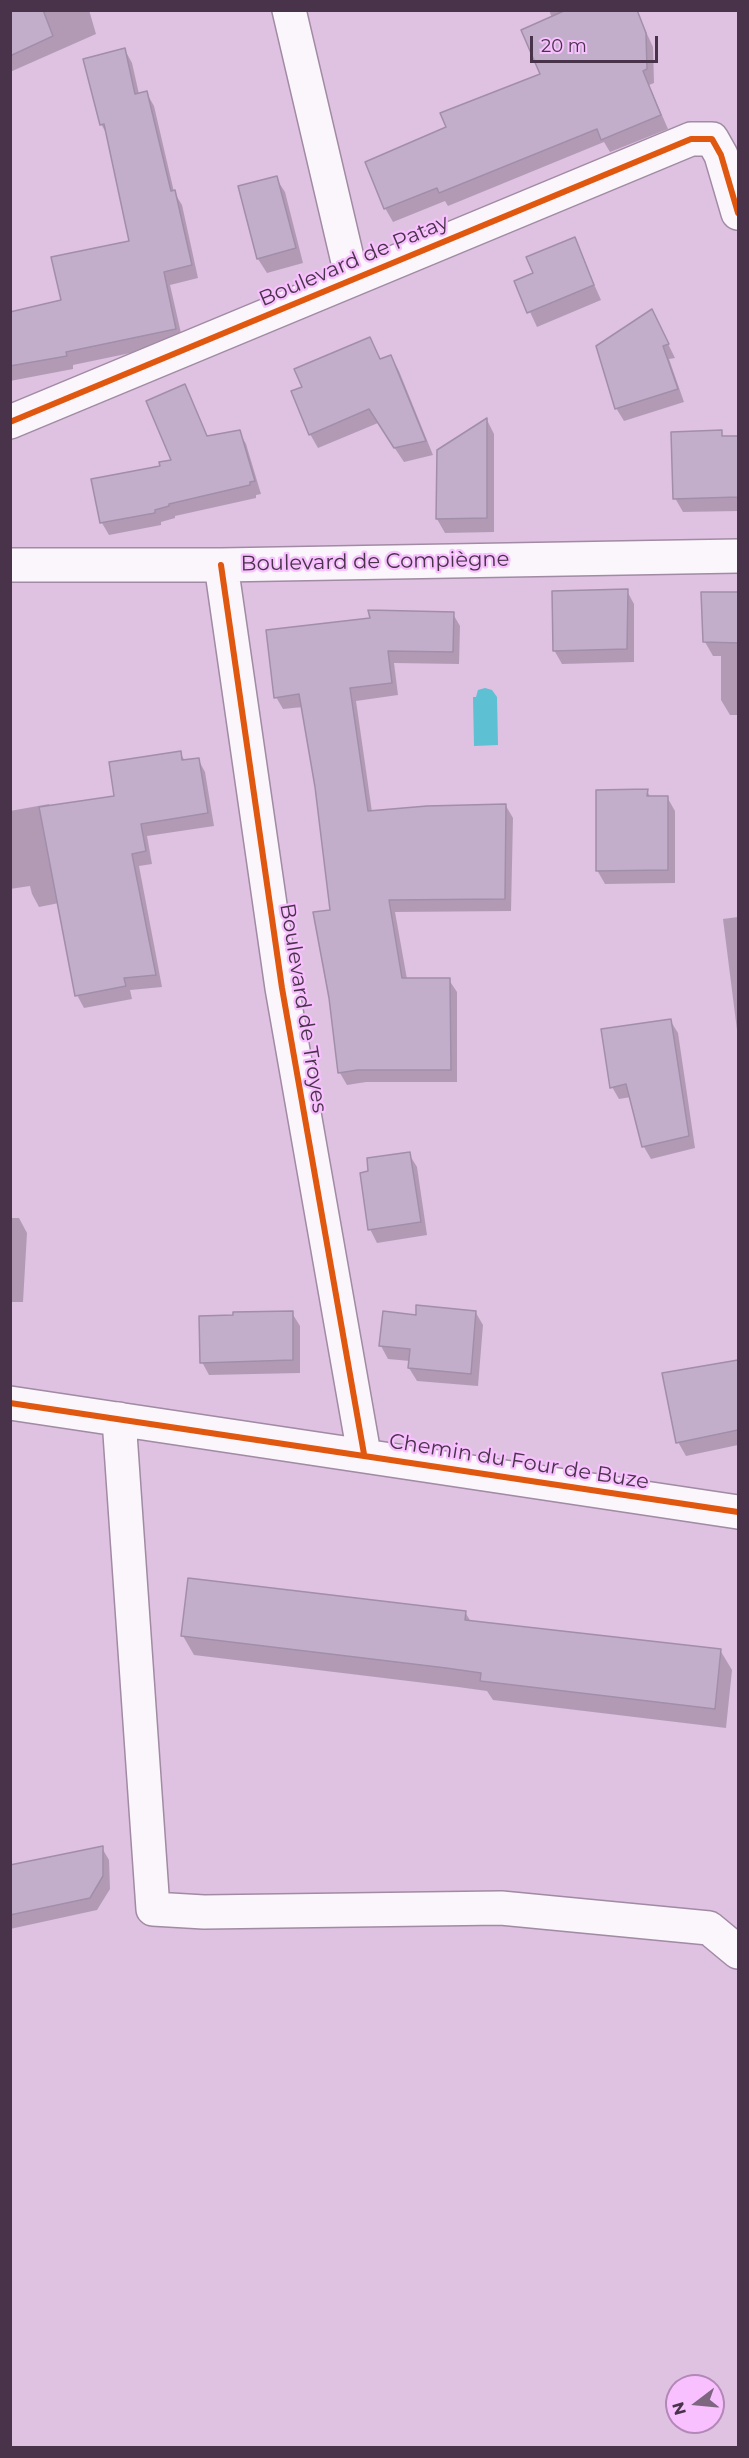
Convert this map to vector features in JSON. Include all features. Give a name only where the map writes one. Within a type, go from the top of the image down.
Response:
[{"type":"street","points":[[289,10],[352,279]]},
{"type":"street","name":"Boulevard de Patay","points":[[10,422],[691,139],[712,138],[721,155],[738,213]]},
{"type":"street","name":"Boulevard de Compiègne","points":[[10,565],[221,565],[738,556]]},
{"type":"street","name":"Boulevard de Troyes","points":[[221,565],[282,988],[364,1454]]},
{"type":"street","name":"Chemin du Four de Buze","points":[[10,1403],[364,1454],[738,1512]]},
{"type":"street","points":[[119,1419],[153,1909],[204,1912],[501,1908],[709,1928],[738,1952]]},
{"type":"water","points":[[485,688],[492,690],[497,697],[498,745],[474,746],[473,697],[476,697],[478,690]]},
{"type":"building","points":[[10,10],[43,10],[53,36],[10,56]]},
{"type":"building","points":[[566,10],[637,10],[646,33],[647,69],[643,71],[661,115],[601,140],[597,129],[439,193],[437,188],[384,209],[365,162],[446,127],[440,113],[540,74],[521,30]]},
{"type":"building","points":[[125,48],[135,94],[147,91],[171,191],[175,190],[192,265],[164,272],[176,329],[66,352],[67,356],[10,366],[10,312],[61,300],[51,257],[129,241],[104,124],[100,125],[83,59]]},
{"type":"building","points":[[277,176],[296,248],[257,259],[238,186]]},
{"type":"building","points":[[575,237],[594,285],[527,313],[514,281],[533,273],[526,257]]},
{"type":"building","points":[[652,309],[669,344],[663,346],[678,389],[615,409],[596,346]]},
{"type":"building","points":[[370,337],[380,359],[391,355],[426,441],[394,448],[369,409],[309,435],[291,391],[302,387],[294,369]]},
{"type":"building","points":[[185,384],[207,436],[240,430],[255,481],[250,482],[250,485],[169,504],[169,506],[155,510],[155,513],[100,523],[91,479],[160,466],[159,462],[171,460],[146,401]]},
{"type":"building","points":[[487,418],[487,518],[436,519],[437,450]]},
{"type":"building","points":[[722,430],[722,436],[738,436],[738,497],[673,499],[671,432]]},
{"type":"building","points":[[628,589],[627,649],[553,651],[552,591]]},
{"type":"building","points":[[701,592],[738,592],[738,643],[703,642]]},
{"type":"building","points":[[368,610],[454,612],[453,652],[388,651],[392,683],[350,688],[368,811],[427,806],[506,804],[505,899],[389,900],[402,978],[450,978],[451,1070],[358,1070],[338,1073],[329,998],[313,912],[330,910],[315,787],[299,694],[274,698],[266,630],[370,618]]},
{"type":"building","points":[[181,751],[182,760],[199,758],[208,813],[141,824],[146,851],[132,854],[156,975],[124,978],[126,986],[75,996],[39,807],[114,796],[109,762]]},
{"type":"building","points":[[648,789],[647,796],[668,796],[668,870],[596,871],[596,790]]},
{"type":"building","points":[[671,1019],[689,1136],[642,1147],[626,1084],[610,1088],[601,1029]]},
{"type":"building","points":[[410,1152],[421,1222],[368,1230],[360,1173],[368,1171],[367,1158]]},
{"type":"building","points":[[416,1305],[476,1311],[471,1374],[408,1368],[410,1349],[379,1346],[383,1311],[416,1315]]},
{"type":"building","points":[[293,1311],[293,1360],[200,1363],[199,1316],[233,1315],[233,1312]]},
{"type":"building","points":[[738,1360],[738,1430],[676,1443],[662,1373]]},
{"type":"building","points":[[188,1578],[466,1611],[465,1620],[721,1649],[715,1709],[480,1681],[481,1673],[446,1668],[181,1636]]},
{"type":"building","points":[[103,1846],[103,1876],[90,1898],[10,1915],[10,1865]]},
{"type":"cycle path","points":[[10,422],[691,139],[712,139],[721,155],[738,213]]},
{"type":"cycle path","points":[[221,565],[282,988],[364,1454]]},
{"type":"cycle path","points":[[10,1403],[738,1512]]}]
